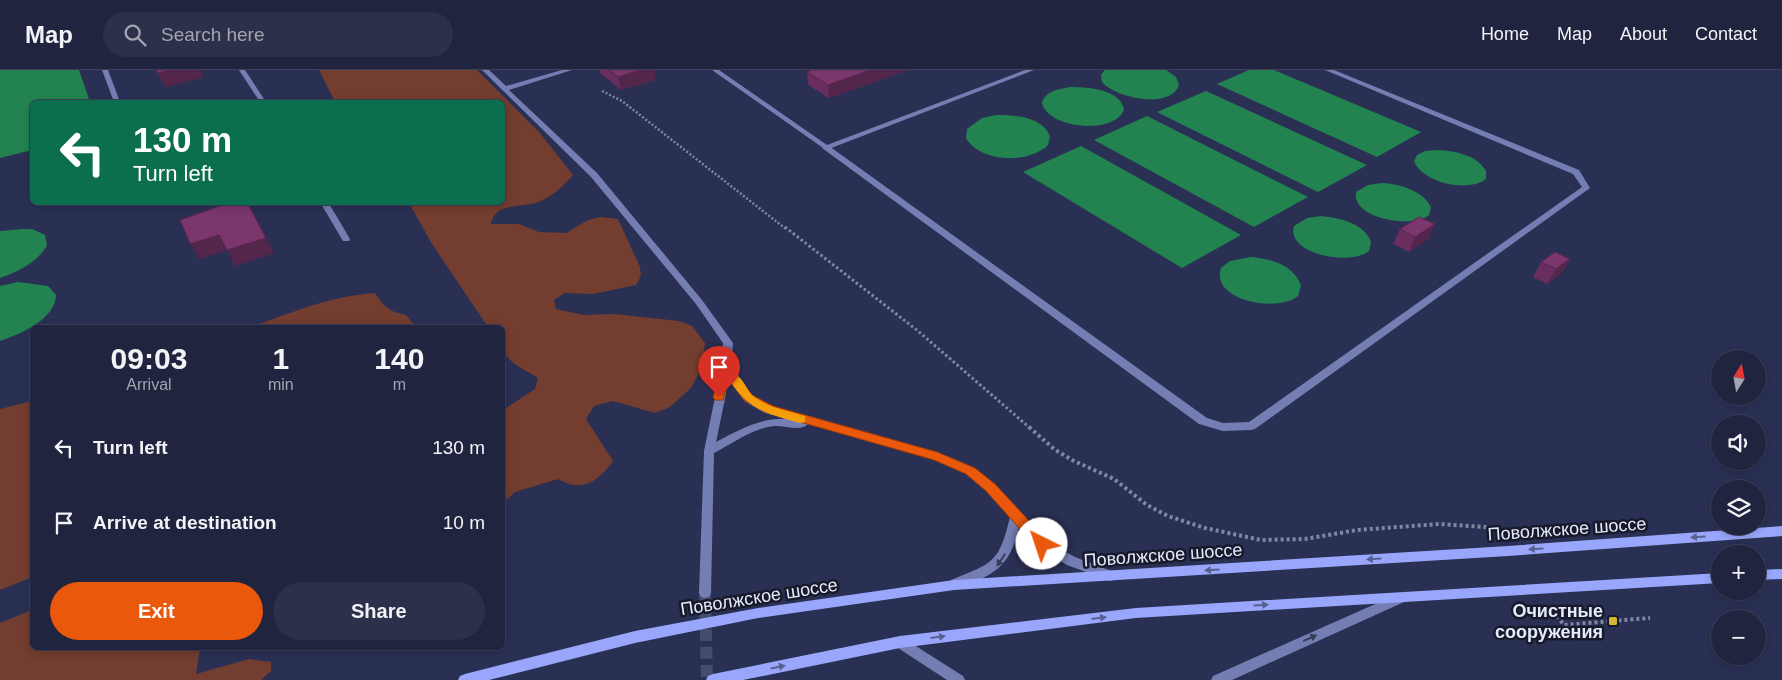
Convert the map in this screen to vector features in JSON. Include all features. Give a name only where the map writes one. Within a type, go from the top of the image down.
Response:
[{"type":"street","points":[[105,70],[116,100]]},
{"type":"street","points":[[242,70],[262,100]]},
{"type":"street","points":[[485,70],[594,175],[699,302],[728,343],[726,368],[708,451],[705,593]]},
{"type":"street","points":[[504,89],[569,70]]},
{"type":"street","points":[[715,70],[1203,421],[1223,427],[1251,426],[1586,188],[1576,172],[1328,70]]},
{"type":"street","points":[[826,148],[1031,70]]},
{"type":"street","points":[[326,205],[346,239]]},
{"type":"street","points":[[726,368],[748,398],[769,410],[937,456],[970,471],[1016,514],[1042,544],[1071,561],[1110,576]]},
{"type":"street","points":[[708,451],[749,429],[774,422],[819,424]]},
{"type":"street","points":[[954,585],[996,567],[1009,547],[1016,514]]},
{"type":"street","name":"Поволжское шоссе","points":[[465,680],[635,636],[758,613],[954,585],[1782,531]]},
{"type":"street","points":[[1766,575],[1782,574]]},
{"type":"street","points":[[713,680],[900,642],[1136,613],[1711,579]]},
{"type":"street","points":[[1218,680],[1403,596]]},
{"type":"street","points":[[900,642],[958,680]]},
{"type":"path","points":[[602,91],[622,101],[918,331],[1054,448],[1072,460],[1114,479],[1147,505],[1168,516],[1205,528],[1261,540],[1304,539],[1357,530],[1439,524],[1485,527],[1493,532]]},
{"type":"path","points":[[1557,616],[1564,626],[1650,618]]},
{"type":"shaded area","points":[[0,70],[79,70],[89,100],[30,100],[30,150],[0,158]]},
{"type":"shaded area","points":[[319,70],[477,70],[540,133],[573,175],[558,190],[544,200],[503,209],[493,217],[491,224],[519,224],[539,232],[566,233],[588,220],[601,217],[618,219],[640,267],[641,276],[636,285],[593,294],[565,293],[554,300],[556,309],[583,315],[614,314],[679,321],[692,326],[705,343],[703,365],[691,388],[670,407],[655,413],[613,401],[594,406],[586,419],[613,461],[595,480],[582,485],[575,485],[558,479],[515,492],[505,501],[505,409],[535,389],[538,378],[515,364],[506,355],[505,325],[487,325],[432,244],[410,205],[505,205],[505,100],[334,100]]},
{"type":"shaded area","points":[[1105,70],[1166,70],[1176,77],[1179,85],[1174,93],[1165,97],[1142,99],[1130,97],[1118,93],[1102,82],[1101,75]]},
{"type":"shaded area","points":[[1249,70],[1274,70],[1421,132],[1377,157],[1217,84]]},
{"type":"shaded area","points":[[1070,87],[1094,89],[1110,93],[1122,103],[1124,110],[1118,118],[1095,126],[1082,126],[1056,119],[1047,112],[1042,103],[1049,93]]},
{"type":"shaded area","points":[[1206,91],[1367,165],[1318,192],[1157,112]]},
{"type":"shaded area","points":[[997,115],[1028,118],[1035,121],[1050,136],[1048,145],[1040,151],[1017,158],[993,156],[982,152],[966,138],[967,129],[982,118]]},
{"type":"shaded area","points":[[1147,116],[1308,197],[1254,227],[1094,140]]},
{"type":"shaded area","points":[[1081,146],[1241,235],[1182,268],[1023,172]]},
{"type":"shaded area","points":[[1425,151],[1451,151],[1477,161],[1486,171],[1486,179],[1478,183],[1457,185],[1446,184],[1426,175],[1414,161],[1417,155]]},
{"type":"shaded area","points":[[1382,183],[1410,189],[1422,196],[1431,207],[1429,215],[1421,219],[1398,221],[1373,215],[1363,209],[1357,201],[1356,192],[1368,185]]},
{"type":"shaded area","points":[[1321,216],[1343,220],[1363,230],[1371,242],[1369,251],[1349,258],[1322,255],[1309,251],[1294,236],[1294,226],[1307,218]]},
{"type":"shaded area","points":[[32,229],[45,235],[47,245],[27,266],[0,278],[0,231]]},
{"type":"shaded area","points":[[1251,257],[1266,259],[1287,268],[1298,279],[1301,286],[1298,296],[1288,301],[1262,303],[1248,301],[1235,296],[1226,289],[1220,279],[1221,268],[1230,261]]},
{"type":"shaded area","points":[[18,282],[48,286],[56,295],[54,304],[50,312],[35,325],[30,325],[30,328],[26,330],[0,341],[0,286]]},
{"type":"shaded area","points":[[375,293],[388,308],[406,315],[414,325],[256,325],[326,302]]},
{"type":"shaded area","points":[[30,402],[30,578],[0,590],[0,409]]},
{"type":"shaded area","points":[[30,611],[30,650],[200,650],[196,674],[249,659],[271,662],[271,671],[261,680],[0,680],[0,623]]},
{"type":"building","points":[[156,70],[172,70],[158,73]]},
{"type":"building","points":[[609,70],[641,70],[618,77]]},
{"type":"building","points":[[812,70],[870,70],[828,85],[807,72]]},
{"type":"building","points":[[222,205],[249,205],[266,238],[227,250],[219,235],[190,244],[180,220]]},
{"type":"building","points":[[1419,217],[1435,224],[1415,237],[1400,229]]},
{"type":"building","points":[[1555,252],[1570,259],[1556,269],[1541,262]]},
{"type":"tunnel","points":[[705,593],[707,680]]},
{"type":"slow traffic","points":[[734,378],[748,398],[769,410],[800,419]]},
{"type":"place","name":"Очистные сооружения","points":[[1613,621]]},
{"type":"route","points":[[719,397],[726,368],[748,398],[769,410],[937,456],[970,471],[1016,514],[1042,544]]}]
